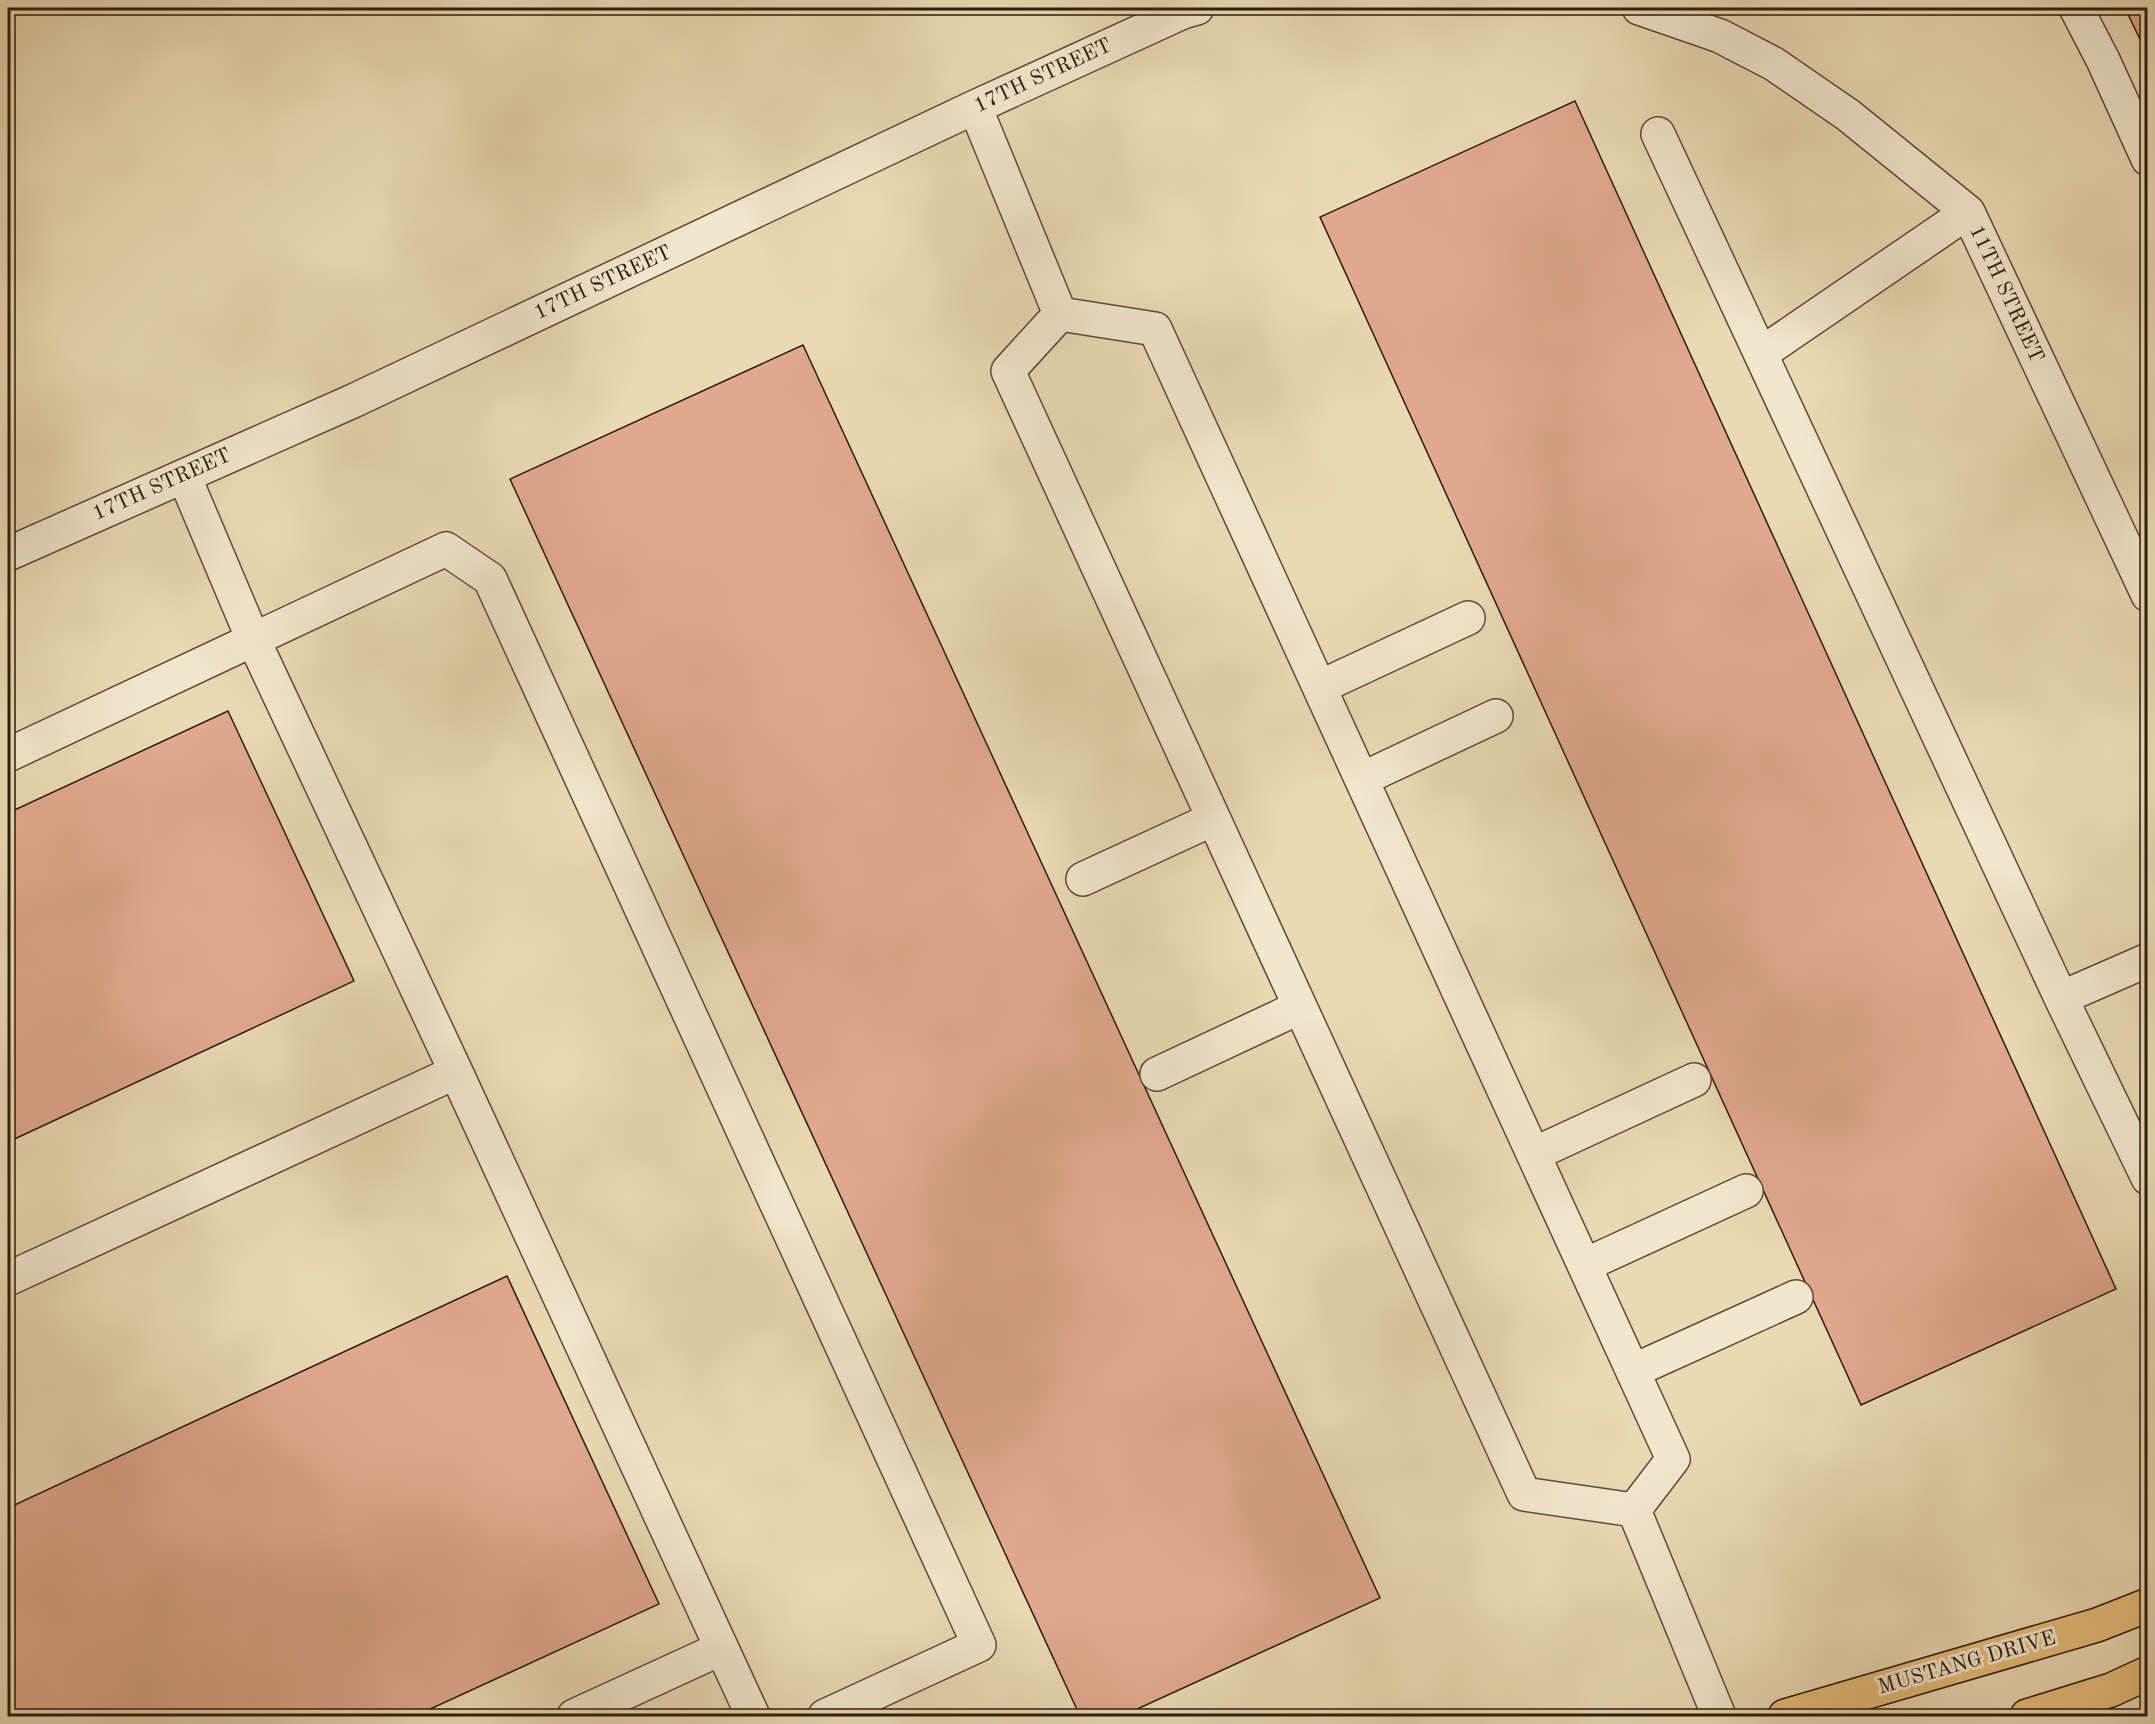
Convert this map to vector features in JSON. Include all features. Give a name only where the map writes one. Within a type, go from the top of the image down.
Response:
[{"type":"main road","name":"MUSTANG DRIVE","points":[[1785,1716],[2097,1625],[2148,1605]]},
{"type":"main road","points":[[2027,1716],[2111,1690],[2148,1673]]},
{"type":"street","name":"17TH STREET","points":[[8,554],[353,401],[975,107],[1183,12],[1197,8]]},
{"type":"street","points":[[2076,8],[2103,60],[2148,159]]},
{"type":"street","name":"11TH STREET","points":[[1662,13],[1720,36],[1774,64],[1848,115],[1968,212],[2148,595]]},
{"type":"street","points":[[975,107],[1060,315]]},
{"type":"street","points":[[1658,134],[2061,998],[2148,1178]]},
{"type":"street","points":[[1762,353],[1968,212]]},
{"type":"street","points":[[1060,315],[1155,329],[1673,1459],[1634,1510]]},
{"type":"street","points":[[1060,315],[1008,371],[1524,1494],[1634,1510]]},
{"type":"street","points":[[184,476],[253,639],[753,1716]]},
{"type":"street","points":[[8,755],[446,549],[490,579],[980,1645],[825,1716]]},
{"type":"street","points":[[1320,687],[1468,618]]},
{"type":"street","points":[[1362,779],[1496,716]]},
{"type":"street","points":[[1083,879],[1214,819]]},
{"type":"street","points":[[2061,998],[2148,960]]},
{"type":"street","points":[[1157,1074],[1300,1007]]},
{"type":"street","points":[[8,1279],[456,1072]]},
{"type":"street","points":[[1534,1154],[1694,1080]]},
{"type":"street","points":[[1585,1266],[1746,1191]]},
{"type":"street","points":[[1633,1371],[1796,1298]]},
{"type":"street","points":[[1634,1510],[1719,1716]]},
{"type":"street","points":[[574,1716],[720,1649]]},
{"type":"building","points":[[2125,8],[2148,8],[2148,56]]},
{"type":"building","points":[[1575,101],[2116,1289],[1861,1405],[1320,217]]},
{"type":"building","points":[[803,345],[1380,1598],[1122,1716],[1080,1716],[510,479]]},
{"type":"building","points":[[228,711],[354,981],[8,1142],[8,813]]},
{"type":"building","points":[[507,1276],[659,1604],[415,1716],[8,1716],[8,1508]]}]
